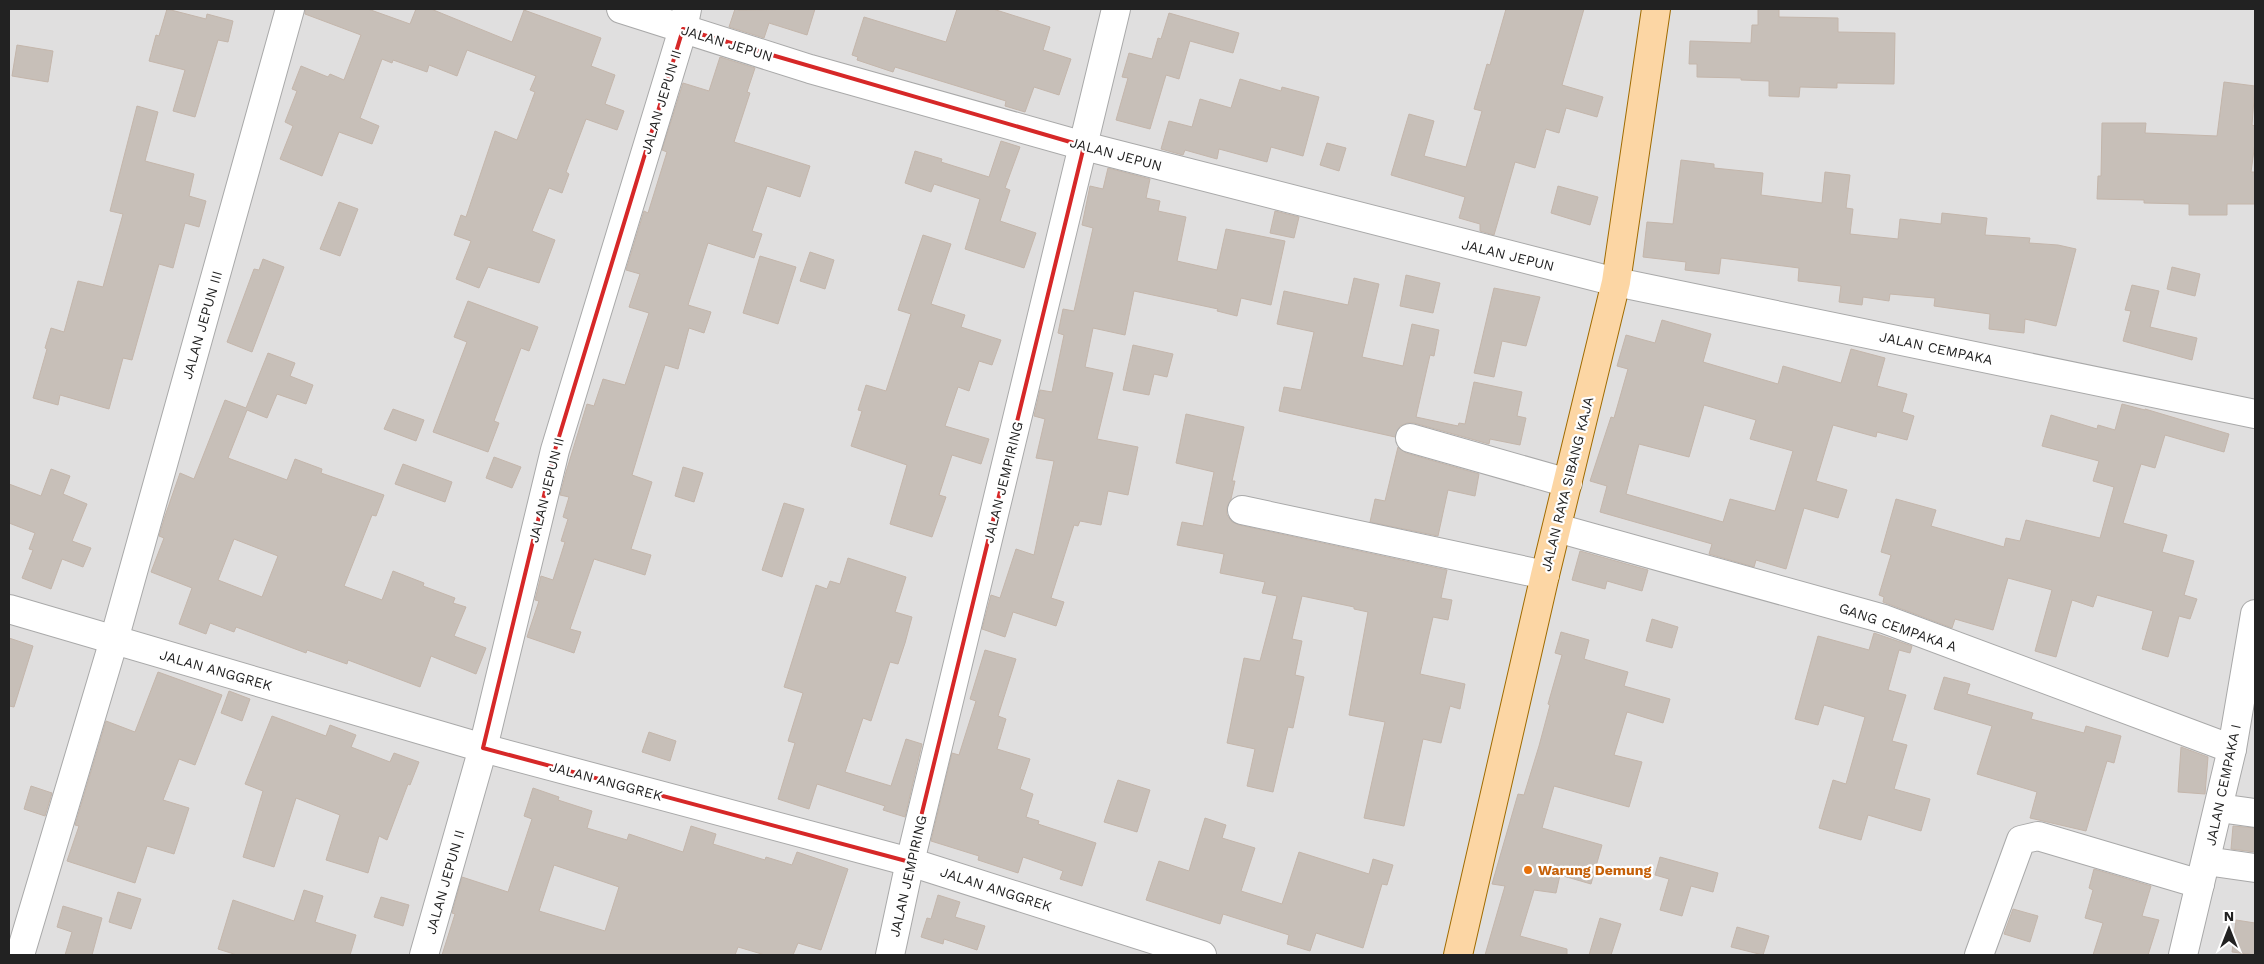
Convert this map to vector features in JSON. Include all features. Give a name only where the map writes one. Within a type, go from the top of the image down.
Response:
[{"type":"main road","name":"JALAN RAYA SIBANG KAJA","points":[[1458,955],[1545,575],[1616,282],[1656,9]]},
{"type":"street","name":"JALAN JEPUN III","points":[[20,955],[114,640],[290,9]]},
{"type":"street","name":"JALAN JEPUN","points":[[621,9],[685,19],[810,69],[1084,146],[1616,282]]},
{"type":"street","name":"JALAN JEMPIRING","points":[[890,955],[910,862],[1116,9]]},
{"type":"street","name":"JALAN JEPUN II","points":[[424,955],[483,748],[555,450],[685,19]]},
{"type":"street","name":"JALAN CEMPAKA","points":[[1616,282],[2255,414]]},
{"type":"street","points":[[1410,438],[1568,483]]},
{"type":"street","points":[[1242,510],[1545,575]]},
{"type":"street","name":"GANG CEMPAKA A","points":[[1557,528],[1884,619],[2232,749]]},
{"type":"street","name":"JALAN ANGGREK","points":[[9,609],[483,748],[910,862],[1202,955]]},
{"type":"street","name":"JALAN CEMPAKA I","points":[[2183,955],[2232,749],[2255,614]]},
{"type":"street","points":[[2219,808],[2255,813]]},
{"type":"street","points":[[1979,955],[2021,840],[2038,836],[2203,872],[2255,868]]},
{"type":"highlighted area","points":[[683,29],[1084,146],[910,862],[483,748],[555,450]]},
{"type":"shaded area","points":[[9,9],[2255,9],[2255,955],[9,955]]},
{"type":"building","points":[[167,9],[206,19],[207,14],[233,21],[228,42],[218,40],[195,117],[173,111],[185,70],[149,61],[156,35],[159,36]]},
{"type":"building","points":[[305,9],[368,9],[410,24],[416,9],[431,9],[512,42],[524,10],[601,38],[591,66],[615,75],[605,104],[624,111],[617,130],[586,119],[566,172],[569,174],[562,193],[549,188],[532,231],[555,240],[539,283],[488,267],[479,288],[456,279],[471,241],[454,235],[461,215],[466,217],[495,131],[517,140],[535,92],[530,90],[536,76],[467,50],[457,76],[429,65],[427,72],[393,60],[392,63],[382,59],[360,118],[379,126],[372,144],[339,132],[322,176],[280,159],[293,126],[285,122],[297,91],[292,89],[301,66],[328,77],[330,74],[344,80],[361,35],[305,14]]},
{"type":"building","points":[[735,9],[815,9],[807,35],[769,23],[764,38],[729,27]]},
{"type":"building","points":[[957,9],[993,9],[1050,27],[1043,50],[1071,59],[1059,95],[1034,87],[1025,112],[1005,106],[1006,101],[895,67],[893,72],[857,60],[858,57],[852,55],[864,17],[946,42]]},
{"type":"building","points":[[1506,9],[1584,9],[1562,85],[1603,97],[1597,117],[1566,108],[1559,133],[1546,129],[1535,168],[1515,162],[1494,235],[1480,231],[1480,224],[1459,218],[1465,197],[1391,175],[1409,114],[1434,121],[1424,156],[1466,167],[1482,111],[1474,109],[1487,64],[1490,65]]},
{"type":"building","points":[[1758,9],[1779,9],[1779,17],[1838,18],[1838,32],[1895,33],[1894,84],[1837,83],[1837,88],[1800,87],[1799,97],[1769,96],[1769,81],[1697,77],[1697,64],[1689,64],[1690,41],[1751,43],[1752,25],[1758,25]]},
{"type":"building","points":[[1169,13],[1239,33],[1233,53],[1190,41],[1179,79],[1166,75],[1150,129],[1116,120],[1128,78],[1122,77],[1129,53],[1152,59],[1158,38],[1161,39]]},
{"type":"building","points":[[17,45],[53,51],[48,82],[12,76]]},
{"type":"building","points":[[720,57],[755,68],[747,92],[750,93],[734,142],[810,166],[800,197],[767,186],[752,231],[762,234],[754,258],[708,243],[688,305],[711,312],[704,333],[689,328],[678,369],[665,365],[632,475],[652,482],[631,549],[651,555],[645,575],[594,559],[570,629],[581,632],[574,653],[527,637],[539,601],[535,600],[541,576],[553,580],[565,542],[561,541],[568,519],[563,517],[569,497],[560,495],[587,404],[594,406],[603,379],[625,385],[649,313],[629,307],[640,274],[626,270],[644,211],[648,213],[667,152],[662,150],[683,83],[709,91]]},
{"type":"building","points":[[1240,79],[1281,91],[1282,87],[1319,97],[1303,156],[1271,147],[1267,162],[1219,149],[1217,159],[1185,150],[1183,155],[1161,149],[1169,121],[1192,127],[1200,99],[1231,108]]},
{"type":"building","points":[[2224,82],[2255,86],[2252,125],[2255,126],[2255,143],[2251,172],[2255,172],[2255,204],[2227,204],[2227,215],[2189,215],[2189,204],[2144,203],[2144,200],[2097,199],[2098,176],[2101,176],[2102,123],[2146,123],[2145,133],[2217,136]]},
{"type":"building","points":[[137,106],[158,112],[145,161],[194,174],[189,196],[206,201],[199,227],[185,223],[173,268],[159,264],[132,360],[123,358],[109,409],[60,395],[58,405],[33,398],[51,328],[64,332],[78,281],[103,287],[123,214],[110,211]]},
{"type":"building","points":[[1001,141],[1020,147],[1005,188],[1010,190],[1000,221],[1036,233],[1024,268],[965,249],[980,199],[934,184],[931,192],[905,183],[915,151],[942,159],[941,162],[989,177]]},
{"type":"building","points":[[1327,143],[1346,148],[1339,171],[1320,165]]},
{"type":"building","points":[[1681,160],[1714,164],[1714,168],[1763,173],[1761,195],[1822,203],[1825,172],[1850,175],[1846,208],[1853,209],[1850,234],[1898,239],[1900,219],[1941,224],[1942,213],[1987,218],[1985,235],[2030,238],[2029,243],[2058,245],[2076,249],[2056,326],[2025,319],[2024,333],[1989,329],[1990,314],[1934,306],[1935,298],[1890,294],[1889,301],[1863,297],[1862,305],[1839,302],[1841,286],[1798,281],[1799,268],[1721,258],[1719,274],[1685,270],[1686,262],[1643,257],[1647,222],[1673,224]]},
{"type":"building","points":[[1108,168],[1150,179],[1146,198],[1160,201],[1158,211],[1186,217],[1177,261],[1217,270],[1226,229],[1285,241],[1271,305],[1241,298],[1237,316],[1217,311],[1218,309],[1134,291],[1125,335],[1093,328],[1085,367],[1113,373],[1097,439],[1138,447],[1128,495],[1108,491],[1101,525],[1080,521],[1078,526],[1074,525],[1051,598],[1064,602],[1056,626],[1013,612],[1005,637],[982,629],[991,595],[1000,598],[1016,549],[1034,555],[1054,461],[1036,458],[1045,419],[1034,416],[1040,390],[1052,392],[1064,335],[1058,333],[1063,309],[1074,311],[1093,228],[1082,225],[1090,186],[1103,189]]},
{"type":"building","points":[[1558,186],[1598,197],[1590,225],[1551,213]]},
{"type":"building","points":[[339,202],[358,209],[340,256],[320,249]]},
{"type":"building","points":[[1275,211],[1299,217],[1294,238],[1270,233]]},
{"type":"building","points":[[923,235],[951,244],[931,304],[965,315],[961,327],[1001,340],[992,365],[979,361],[969,391],[958,387],[945,426],[989,439],[981,464],[952,455],[939,495],[946,497],[932,537],[890,524],[907,465],[851,446],[862,411],[858,410],[866,385],[886,391],[911,314],[898,310]]},
{"type":"building","points":[[810,252],[834,260],[825,289],[800,281]]},
{"type":"building","points":[[760,256],[796,267],[778,324],[743,313]]},
{"type":"building","points":[[263,259],[284,267],[252,352],[227,342],[254,269],[259,270]]},
{"type":"building","points":[[2172,267],[2200,274],[2195,296],[2167,289]]},
{"type":"building","points":[[1406,275],[1440,283],[1433,313],[1400,306]]},
{"type":"building","points":[[1354,278],[1379,284],[1362,357],[1403,366],[1412,324],[1439,330],[1434,356],[1430,355],[1416,417],[1458,426],[1459,423],[1465,424],[1474,382],[1522,392],[1517,416],[1526,418],[1520,445],[1490,439],[1489,444],[1414,423],[1400,426],[1395,437],[1279,411],[1284,387],[1301,390],[1314,332],[1277,324],[1284,291],[1348,305]]},
{"type":"building","points":[[2132,285],[2159,291],[2150,327],[2197,338],[2192,360],[2123,341],[2131,311],[2125,310]]},
{"type":"building","points":[[1494,288],[1540,297],[1526,346],[1502,341],[1494,377],[1474,373]]},
{"type":"building","points":[[468,301],[538,327],[529,351],[521,348],[494,421],[499,423],[488,452],[433,432],[467,342],[454,337]]},
{"type":"building","points":[[1662,320],[1711,334],[1703,362],[1778,384],[1783,366],[1841,383],[1851,349],[1885,358],[1877,386],[1907,394],[1902,412],[1914,416],[1907,440],[1877,432],[1876,437],[1833,425],[1816,481],[1847,490],[1838,518],[1804,508],[1786,569],[1756,560],[1754,567],[1709,554],[1712,544],[1600,512],[1607,486],[1590,481],[1611,417],[1614,418],[1628,369],[1617,366],[1626,335],[1655,343]],"holes":[[[1704,405],[1756,420],[1750,439],[1793,451],[1775,511],[1730,499],[1723,522],[1626,494],[1639,444],[1689,457]]]},
{"type":"building","points":[[1133,345],[1173,354],[1167,377],[1154,374],[1149,395],[1123,390]]},
{"type":"building","points":[[268,353],[295,363],[290,376],[313,385],[306,404],[277,394],[267,418],[247,410],[228,458],[287,480],[295,459],[322,469],[321,473],[384,495],[376,516],[372,515],[344,586],[382,600],[393,571],[424,583],[423,586],[455,598],[453,603],[466,607],[454,636],[486,648],[476,674],[431,656],[420,687],[348,660],[347,664],[307,650],[306,653],[236,627],[234,632],[210,623],[206,634],[179,624],[192,588],[151,572],[164,538],[159,536],[165,516],[180,473],[194,479],[225,400],[246,408]],"holes":[[[234,539],[278,556],[262,597],[218,580]]]},
{"type":"building","points":[[2122,404],[2229,434],[2224,452],[2165,435],[2155,468],[2141,464],[2123,523],[2167,535],[2162,552],[2194,561],[2184,595],[2197,599],[2190,619],[2179,616],[2168,657],[2142,649],[2153,611],[2097,595],[2093,607],[2072,600],[2056,657],[2035,651],[2052,590],[2008,578],[1993,630],[1955,619],[1952,628],[1883,602],[1884,597],[1879,595],[1891,555],[1881,552],[1896,499],[1936,510],[1931,526],[2004,547],[2006,538],[2020,541],[2026,520],[2100,538],[2114,487],[2093,481],[2099,461],[2042,446],[2051,415],[2097,429],[2098,425],[2115,430]]},
{"type":"building","points":[[393,409],[424,420],[416,441],[384,429]]},
{"type":"building","points":[[1186,414],[1244,427],[1232,481],[1235,481],[1227,507],[1227,515],[1232,522],[1447,570],[1441,598],[1452,600],[1448,620],[1433,617],[1420,674],[1465,684],[1460,709],[1450,706],[1441,743],[1423,739],[1404,826],[1364,818],[1385,722],[1349,715],[1368,612],[1354,609],[1354,607],[1302,596],[1292,639],[1302,641],[1295,675],[1304,677],[1293,728],[1288,727],[1273,792],[1247,786],[1255,749],[1227,743],[1244,658],[1260,661],[1277,596],[1262,593],[1265,582],[1220,573],[1224,554],[1177,545],[1182,522],[1203,526],[1214,472],[1176,463]]},
{"type":"building","points":[[1398,447],[1406,453],[1479,474],[1475,496],[1448,490],[1438,536],[1370,522],[1375,499],[1385,501]]},
{"type":"building","points":[[494,457],[521,467],[512,488],[486,478]]},
{"type":"building","points":[[403,464],[452,482],[445,502],[395,484]]},
{"type":"building","points":[[683,467],[703,473],[694,502],[675,496]]},
{"type":"building","points":[[51,469],[70,476],[63,494],[87,504],[72,541],[91,548],[83,567],[62,559],[51,589],[22,578],[33,550],[29,549],[35,533],[9,523],[9,484],[41,496]]},
{"type":"building","points":[[784,503],[804,509],[782,577],[762,570]]},
{"type":"building","points":[[1580,551],[1648,570],[1642,591],[1607,581],[1605,589],[1572,580]]},
{"type":"building","points":[[848,558],[906,577],[895,612],[912,617],[905,643],[898,664],[890,662],[871,721],[863,718],[845,772],[891,786],[906,739],[922,744],[905,817],[883,810],[885,806],[817,784],[809,809],[778,799],[795,743],[788,741],[803,693],[784,687],[816,585],[827,589],[830,581],[840,584]]},
{"type":"building","points":[[1652,619],[1678,627],[1672,648],[1646,641]]},
{"type":"building","points":[[1561,632],[1589,640],[1584,659],[1628,672],[1624,686],[1670,699],[1663,723],[1627,712],[1614,755],[1642,762],[1629,807],[1554,786],[1542,828],[1602,845],[1591,884],[1560,875],[1556,893],[1534,890],[1520,936],[1567,949],[1567,955],[1485,955],[1505,886],[1492,884],[1518,794],[1524,795],[1539,746],[1550,705],[1548,704],[1562,655],[1555,653]]},
{"type":"building","points":[[1874,633],[1912,646],[1910,653],[1899,650],[1888,690],[1906,695],[1892,741],[1907,745],[1894,789],[1930,799],[1921,831],[1868,815],[1861,840],[1819,828],[1833,780],[1846,784],[1865,717],[1824,705],[1818,725],[1795,719],[1818,636],[1869,650]]},
{"type":"building","points":[[9,638],[33,646],[14,707],[9,706]]},
{"type":"building","points":[[985,650],[1016,659],[998,716],[1006,719],[997,749],[1030,759],[1020,789],[1033,794],[1026,817],[1039,821],[1038,824],[1096,843],[1082,886],[1060,879],[1063,871],[1023,857],[1018,873],[978,860],[979,856],[931,841],[952,753],[959,755],[976,701],[970,699]]},
{"type":"building","points":[[158,672],[222,695],[195,765],[179,759],[163,800],[189,808],[174,854],[147,846],[135,883],[67,861],[79,826],[75,825],[106,721],[135,732]]},
{"type":"building","points":[[1944,677],[1970,684],[1967,694],[2033,713],[2031,719],[2084,733],[2086,726],[2121,736],[2114,763],[2107,761],[2086,831],[2030,818],[2037,792],[1977,774],[1992,726],[1934,709]]},
{"type":"building","points":[[229,691],[250,699],[242,721],[221,713]]},
{"type":"building","points":[[272,716],[326,736],[330,725],[356,735],[351,747],[390,762],[394,753],[419,762],[410,785],[408,784],[387,840],[379,836],[368,873],[326,860],[340,815],[296,798],[274,867],[243,857],[263,791],[245,784]]},
{"type":"building","points":[[649,732],[676,741],[670,761],[642,752]]},
{"type":"building","points":[[2181,747],[2208,757],[2205,794],[2178,792]]},
{"type":"building","points":[[1118,780],[1150,790],[1137,832],[1104,822]]},
{"type":"building","points":[[31,786],[52,793],[45,816],[24,809]]},
{"type":"building","points":[[533,788],[559,797],[558,800],[592,811],[587,828],[627,840],[629,834],[683,852],[691,826],[716,834],[713,844],[765,860],[766,857],[792,865],[797,852],[848,869],[821,950],[798,943],[793,955],[765,955],[738,947],[735,955],[442,955],[455,914],[452,913],[462,877],[508,892],[532,819],[524,816]],"holes":[[[554,865],[619,887],[605,931],[539,911]]]},
{"type":"building","points":[[1205,818],[1226,825],[1222,838],[1255,848],[1241,891],[1282,904],[1299,852],[1369,874],[1373,859],[1393,865],[1387,885],[1382,884],[1363,948],[1316,933],[1310,951],[1287,944],[1289,935],[1223,914],[1220,924],[1146,900],[1159,861],[1189,871]]},
{"type":"building","points":[[2233,826],[2255,828],[2255,852],[2231,849]]},
{"type":"building","points":[[1660,857],[1718,873],[1713,892],[1691,886],[1682,916],[1660,910],[1669,879],[1655,875]]},
{"type":"building","points":[[2094,869],[2151,886],[2142,916],[2159,920],[2148,955],[2093,955],[2103,923],[2085,918],[2093,890],[2089,888]]},
{"type":"building","points":[[304,890],[323,896],[315,922],[356,935],[350,955],[237,955],[218,949],[233,900],[294,921]]},
{"type":"building","points":[[118,892],[141,899],[131,929],[109,922]]},
{"type":"building","points":[[938,895],[960,902],[955,917],[985,926],[977,950],[944,939],[943,944],[921,937],[927,918],[931,919]]},
{"type":"building","points":[[381,897],[409,905],[403,926],[374,917]]},
{"type":"building","points":[[63,906],[102,918],[92,955],[65,955],[72,932],[57,927]]},
{"type":"building","points":[[2013,909],[2038,916],[2030,942],[2004,934]]},
{"type":"building","points":[[1600,918],[1621,924],[1611,955],[1589,955]]},
{"type":"building","points":[[2236,920],[2255,923],[2255,955],[2232,952]]},
{"type":"building","points":[[1737,927],[1769,936],[1763,955],[1731,947]]},
{"type":"place","name":"Warung Demung","points":[[1528,870]]}]
